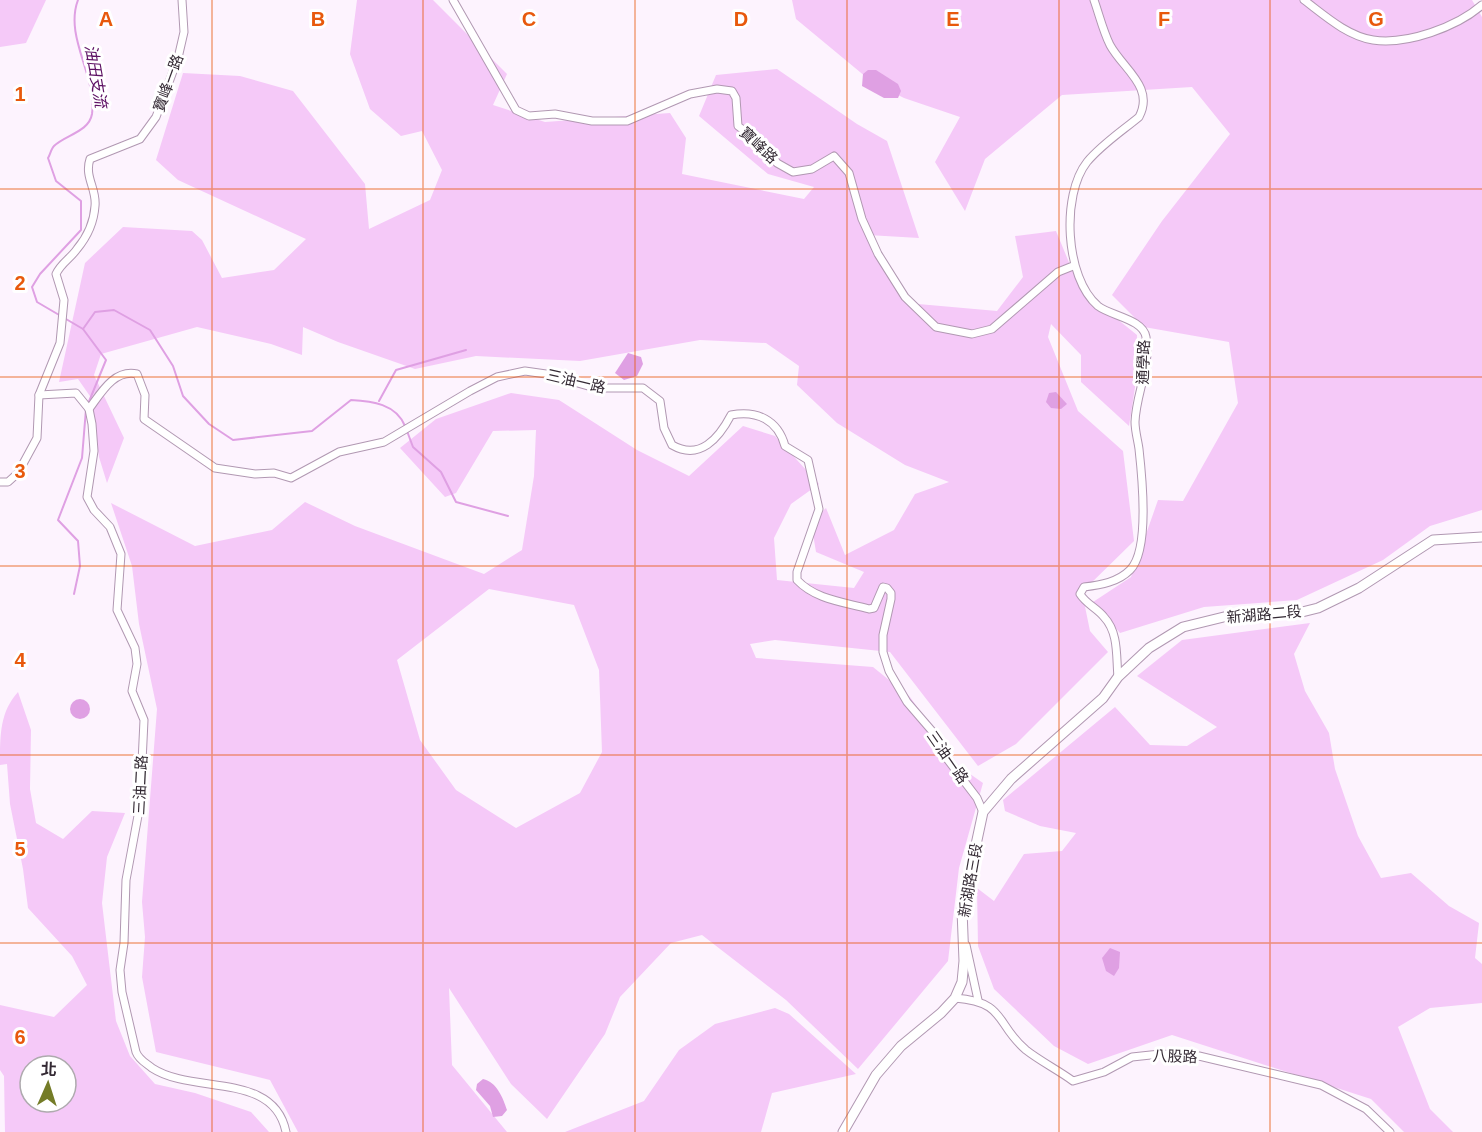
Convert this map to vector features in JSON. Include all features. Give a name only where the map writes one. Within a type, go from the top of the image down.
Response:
[{"type":"street","name":"寶峰一路","points":[[0,482],[8,482],[18,473],[37,438],[39,395],[60,343],[64,314],[64,300],[56,274],[61,264],[76,251],[88,233],[96,204],[87,170],[90,159],[140,140],[156,117],[178,58],[184,32],[182,0]]},
{"type":"street","name":"寶峰路","points":[[453,0],[516,110],[529,116],[555,114],[592,120],[627,121],[690,94],[717,89],[732,91],[736,98],[738,126],[766,147],[777,163],[793,172],[812,168],[834,156],[849,173],[862,219],[878,254],[905,297],[936,327],[972,334],[992,329],[1058,272],[1073,266]]},
{"type":"street","points":[[1073,266],[1072,192],[1087,162],[1139,117],[1144,108],[1144,98],[1134,75],[1110,45],[1094,0]]},
{"type":"street","points":[[1304,0],[1336,25],[1372,40],[1425,36],[1471,14],[1482,5]]},
{"type":"street","name":"通學路","points":[[1073,266],[1096,304],[1141,326],[1146,335],[1146,376],[1135,422],[1142,484],[1140,548],[1132,569],[1101,585],[1084,587],[1080,594],[1083,600],[1104,617],[1114,632],[1118,677]]},
{"type":"street","name":"三油一路","points":[[89,410],[105,386],[117,377],[128,372],[137,374],[145,395],[144,419],[163,435],[215,468],[255,474],[274,473],[291,478],[339,452],[384,442],[497,377],[525,371],[546,374],[595,388],[644,388],[660,401],[664,428],[672,445],[686,450],[697,450],[710,445],[730,415],[741,413],[766,418],[781,432],[785,446],[808,460],[819,504],[797,572],[797,580],[804,587],[824,598],[869,609],[874,608],[884,587],[891,592],[883,635],[883,652],[889,671],[906,702],[932,731],[938,747],[970,789],[983,812]]},
{"type":"street","points":[[39,395],[76,393],[89,410]]},
{"type":"street","name":"三油二路","points":[[89,410],[94,451],[87,497],[94,510],[110,527],[121,554],[117,610],[135,648],[137,664],[132,691],[144,720],[140,805],[126,879],[124,943],[120,970],[122,993],[136,1052],[139,1058],[170,1078],[226,1086],[267,1100],[278,1108],[286,1132]]},
{"type":"street","name":"新湖路二段","points":[[1118,677],[1149,648],[1183,627],[1236,614],[1298,613],[1318,608],[1359,588],[1433,540],[1482,537]]},
{"type":"street","name":"新湖路三段","points":[[843,1132],[863,1094],[901,1046],[942,1013],[955,998],[963,974],[962,910],[983,812],[1011,779],[1097,703],[1118,677]]},
{"type":"street","points":[[955,998],[978,1000],[962,925]]},
{"type":"street","name":"八股路","points":[[978,1000],[1000,1015],[1025,1049],[1073,1081],[1104,1072],[1132,1057],[1160,1054],[1199,1056],[1321,1085],[1366,1109],[1390,1132]]},
{"type":"shaded area","points":[[0,0],[46,0],[26,43],[0,47]]},
{"type":"shaded area","points":[[357,0],[433,0],[507,74],[493,105],[545,122],[670,113],[686,138],[682,174],[804,199],[814,187],[768,174],[699,116],[716,75],[777,69],[857,124],[887,141],[919,238],[868,235],[907,303],[997,311],[1023,277],[1015,236],[1056,231],[1080,289],[1137,335],[1136,381],[1129,426],[1081,382],[1081,355],[1051,324],[1048,337],[1078,411],[1123,451],[1134,541],[1082,592],[1090,631],[1108,652],[1016,744],[978,766],[890,652],[775,640],[750,644],[756,658],[873,667],[910,697],[960,767],[983,783],[959,868],[948,961],[858,1069],[786,1000],[702,935],[671,943],[620,997],[605,1034],[547,1119],[511,1084],[449,988],[452,1065],[507,1132],[298,1132],[270,1080],[156,1052],[142,977],[145,937],[142,902],[157,709],[139,624],[132,566],[111,503],[195,546],[272,530],[305,502],[355,526],[484,574],[522,550],[534,476],[536,430],[493,431],[456,493],[445,497],[400,448],[436,419],[511,393],[559,400],[637,450],[689,476],[743,426],[775,436],[819,484],[791,504],[774,538],[777,580],[854,588],[864,572],[816,552],[811,522],[826,508],[845,555],[894,530],[915,494],[949,482],[905,465],[837,423],[797,385],[799,366],[766,343],[700,340],[580,361],[476,356],[415,369],[303,327],[302,355],[271,344],[197,327],[101,354],[94,375],[124,438],[107,483],[99,457],[92,399],[78,379],[59,382],[85,263],[123,227],[192,231],[202,240],[222,278],[274,270],[306,239],[178,180],[156,160],[183,73],[240,76],[293,91],[365,184],[369,229],[430,200],[442,170],[422,131],[401,136],[370,109],[350,54]],"holes":[[[489,589],[574,605],[599,670],[602,752],[580,793],[516,828],[456,790],[420,740],[397,660]]]},
{"type":"shaded area","points":[[792,0],[1472,0],[1482,17],[1482,510],[1430,526],[1383,560],[1297,600],[1204,607],[1120,633],[1093,602],[1131,577],[1158,500],[1183,501],[1238,403],[1229,342],[1144,327],[1112,295],[1162,221],[1230,134],[1192,87],[1062,95],[985,159],[965,211],[935,162],[960,117],[904,98],[872,82],[796,19]]},
{"type":"shaded area","points":[[868,70],[876,70],[898,84],[901,91],[898,98],[884,98],[862,86],[863,74]]},
{"type":"shaded area","points":[[628,353],[641,357],[643,364],[637,376],[624,380],[615,373]]},
{"type":"shaded area","points":[[1056,392],[1067,404],[1061,409],[1051,408],[1046,402],[1049,393]]},
{"type":"shaded area","points":[[1310,623],[1294,654],[1305,691],[1329,733],[1335,769],[1358,836],[1381,878],[1411,873],[1449,906],[1479,923],[1475,958],[1482,964],[1482,1003],[1430,1008],[1398,1027],[1430,1109],[1453,1132],[1404,1132],[1371,1099],[1172,1035],[1088,1064],[1054,1046],[994,989],[978,946],[977,888],[994,901],[1024,854],[1062,851],[1076,833],[1040,826],[1005,811],[1003,800],[1115,707],[1150,745],[1187,746],[1217,727],[1137,676],[1182,640]]},
{"type":"shaded area","points":[[18,692],[31,730],[30,789],[36,823],[63,839],[92,811],[125,813],[107,857],[102,903],[116,1021],[130,1056],[155,1084],[195,1093],[251,1112],[269,1132],[5,1132],[4,1076],[0,1070],[0,1005],[54,1017],[87,985],[72,956],[28,908],[10,804],[7,764],[0,765],[2,724],[8,707]]},
{"type":"shaded area","points":[[80,699],[87,702],[90,709],[87,716],[80,719],[73,716],[70,709],[73,702]]},
{"type":"shaded area","points":[[1110,948],[1120,952],[1119,968],[1114,976],[1106,971],[1102,958]]},
{"type":"shaded area","points":[[775,1008],[789,1014],[856,1074],[772,1093],[761,1132],[565,1132],[644,1101],[679,1050],[715,1024]]},
{"type":"shaded area","points":[[483,1079],[492,1083],[501,1096],[507,1110],[502,1116],[493,1117],[490,1106],[476,1090],[477,1084]]},
{"type":"waterway","name":"油田支流","points":[[78,0],[75,28],[90,85],[92,114],[82,129],[54,146],[48,158],[56,181],[81,201],[81,230],[40,274],[32,287],[37,302],[83,329],[106,360],[88,404]]},
{"type":"waterway","points":[[83,329],[95,312],[114,310],[150,330],[173,366],[183,396],[209,424],[233,440],[312,431],[351,400],[367,401],[389,408],[396,413],[405,426]]},
{"type":"waterway","points":[[379,401],[396,370],[466,350]]},
{"type":"waterway","name":"油田支流","points":[[74,594],[80,566],[78,541],[58,520],[82,458],[86,409]]},
{"type":"waterway","points":[[407,431],[413,447],[441,472],[456,502],[508,516]]}]
